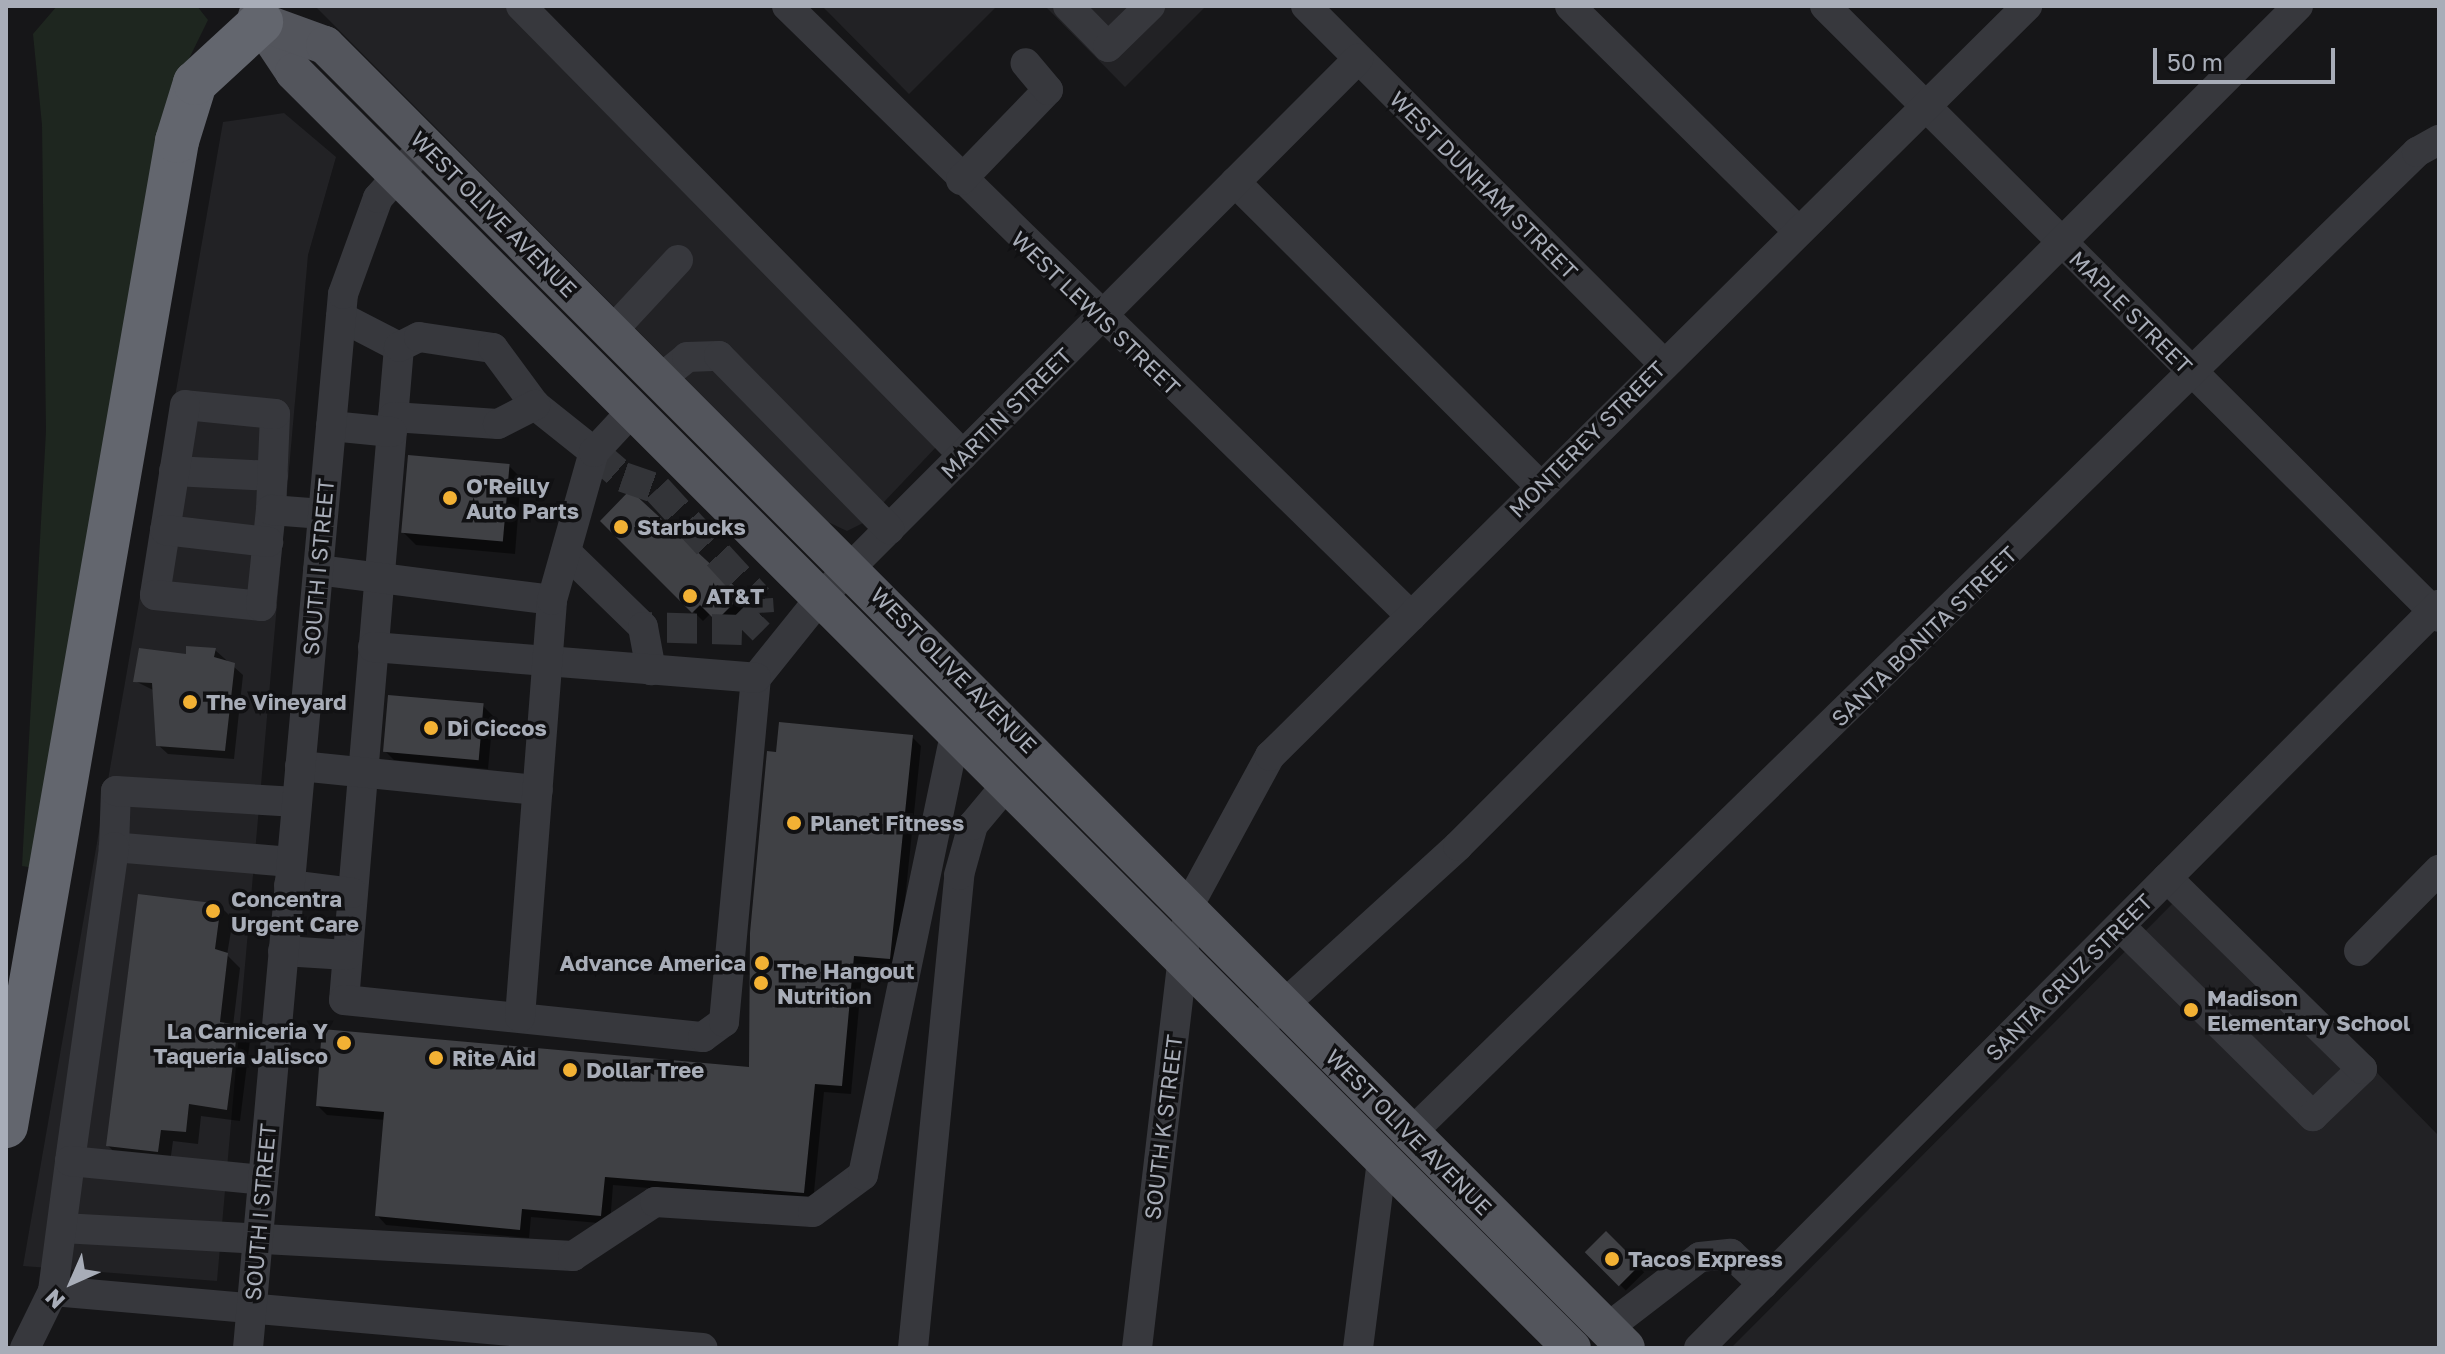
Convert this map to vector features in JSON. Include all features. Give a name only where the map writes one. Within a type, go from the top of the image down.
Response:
[{"type":"highway","points":[[6,1126],[177,141],[195,83],[256,14]]},
{"type":"main road","name":"WEST OLIVE AVENUE","points":[[256,14],[325,45],[1189,905],[1410,1134],[1616,1338]]},
{"type":"main road","name":"WEST OLIVE AVENUE","points":[[256,14],[294,72],[1572,1348]]},
{"type":"street","points":[[521,6],[963,455]]},
{"type":"street","name":"WEST LEWIS STREET","points":[[787,6],[1100,319],[1411,616]]},
{"type":"street","points":[[1068,6],[1108,47],[1150,6]]},
{"type":"street","name":"WEST DUNHAM STREET","points":[[1306,6],[1663,363]]},
{"type":"street","points":[[1570,6],[1796,229]]},
{"type":"street","name":"MAPLE STREET","points":[[1825,6],[2193,374],[2437,611]]},
{"type":"street","name":"MONTEREY STREET","points":[[1189,905],[1270,756],[1796,229],[1926,108],[2027,6]]},
{"type":"street","points":[[1255,1031],[1458,846],[2065,246],[2298,6]]},
{"type":"street","name":"MARTIN STREET","points":[[756,678],[822,596],[1358,59]]},
{"type":"street","points":[[961,180],[1048,90],[1025,63]]},
{"type":"street","name":"SANTA BONITA STREET","points":[[1410,1134],[2193,374],[2417,152],[2439,140]]},
{"type":"street","name":"SOUTH I STREET","points":[[248,1348],[341,317],[353,251],[396,175],[425,145]]},
{"type":"street","points":[[1235,182],[1540,486]]},
{"type":"street","points":[[612,331],[678,260]]},
{"type":"street","points":[[341,317],[399,347]]},
{"type":"street","points":[[399,347],[419,337],[493,348],[535,405],[594,452]]},
{"type":"street","points":[[373,647],[756,678],[724,1022],[703,1037],[344,1000],[347,955],[353,893],[373,647],[399,347]]},
{"type":"street","points":[[659,380],[687,357],[719,356],[889,529]]},
{"type":"street","points":[[185,405],[275,414],[271,510],[261,606],[155,595],[174,471],[185,405]]},
{"type":"street","points":[[331,426],[498,424],[535,405]]},
{"type":"street","points":[[520,1017],[552,600],[594,452],[633,410]]},
{"type":"street","points":[[174,471],[273,476]]},
{"type":"street","points":[[271,510],[323,514]]},
{"type":"street","points":[[165,530],[268,542]]},
{"type":"street","points":[[566,552],[643,627],[651,670]]},
{"type":"street","points":[[318,570],[552,600]]},
{"type":"street","name":"SANTA CRUZ STREET","points":[[1699,1348],[2437,611]]},
{"type":"street","points":[[62,1228],[573,1256],[655,1202],[813,1212],[863,1175],[956,730]]},
{"type":"street","points":[[300,766],[538,790]]},
{"type":"street","points":[[913,1348],[959,875],[973,825],[1008,783]]},
{"type":"street","points":[[25,1348],[53,1291],[114,847],[116,791],[297,802]]},
{"type":"street","points":[[114,847],[156,850],[290,873],[353,893]]},
{"type":"street","points":[[2359,951],[2439,870]]},
{"type":"street","points":[[2120,926],[2313,1116],[2362,1069],[2167,878]]},
{"type":"street","name":"SOUTH K STREET","points":[[1137,1348],[1189,905]]},
{"type":"street","points":[[283,951],[347,955]]},
{"type":"street","points":[[1358,1348],[1382,1160]]},
{"type":"street","points":[[70,1161],[263,1180]]},
{"type":"street","points":[[1616,1338],[1700,1257],[1731,1254],[1763,1284]]},
{"type":"street","points":[[53,1291],[252,1308],[474,1338],[703,1348]]},
{"type":"shaded area","points":[[57,6],[197,6],[208,20],[183,71],[40,869],[22,866],[46,431],[42,125],[33,34]]},
{"type":"shaded area","points":[[315,6],[508,6],[939,444],[865,522],[847,531],[828,522]]},
{"type":"shaded area","points":[[822,6],[997,6],[909,94]]},
{"type":"shaded area","points":[[1045,6],[1206,6],[1125,87]]},
{"type":"shaded area","points":[[284,113],[336,157],[308,255],[217,1281],[23,1266],[223,122]]},
{"type":"shaded area","name":"Madison Elementary School","points":[[2192,884],[2439,1136],[2439,1348],[1731,1348]]},
{"type":"building","name":"O'Reilly Auto Parts","points":[[408,455],[510,464],[503,542],[401,533]]},
{"type":"building","points":[[630,490],[743,594],[716,621],[700,605],[692,613],[600,521]]},
{"type":"building","name":"The Vineyard","points":[[186,646],[216,648],[214,657],[235,663],[225,751],[156,746],[152,683],[133,682],[139,648],[186,654]]},
{"type":"building","name":"Di Ciccos","points":[[388,695],[484,703],[479,760],[383,752]]},
{"type":"building","points":[[779,722],[913,735],[890,959],[854,956],[842,1086],[815,1084],[804,1193],[605,1177],[601,1216],[522,1209],[520,1230],[375,1216],[384,1112],[316,1106],[322,1029],[749,1067],[750,933],[767,751],[776,752]]},
{"type":"building","points":[[138,894],[221,904],[215,949],[228,953],[220,1022],[238,1025],[227,1110],[189,1104],[186,1132],[161,1130],[158,1152],[106,1146]]},
{"type":"building","name":"Tacos Express","points":[[1606,1231],[1640,1265],[1619,1286],[1585,1252]]},
{"type":"tunnel","points":[[594,452],[623,477],[657,489],[758,599],[759,613],[742,630],[643,627]]},
{"type":"place","name":"O'Reilly Auto Parts","points":[[450,498]]},
{"type":"place","name":"Starbucks","points":[[621,527]]},
{"type":"place","name":"AT&T","points":[[690,596]]},
{"type":"place","name":"The Vineyard","points":[[190,702]]},
{"type":"place","name":"Di Ciccos","points":[[431,728]]},
{"type":"place","name":"Planet Fitness","points":[[794,823]]},
{"type":"place","name":"Concentra Urgent Care","points":[[213,911]]},
{"type":"place","name":"Advance America","points":[[762,963]]},
{"type":"place","name":"The Hangout Nutrition","points":[[761,983]]},
{"type":"place","name":"Madison Elementary School","points":[[2191,1010]]},
{"type":"place","name":"La Carniceria Y Taqueria Jalisco","points":[[344,1043]]},
{"type":"place","name":"Rite Aid","points":[[436,1058]]},
{"type":"place","name":"Dollar Tree","points":[[570,1070]]},
{"type":"place","name":"Tacos Express","points":[[1612,1259]]}]
